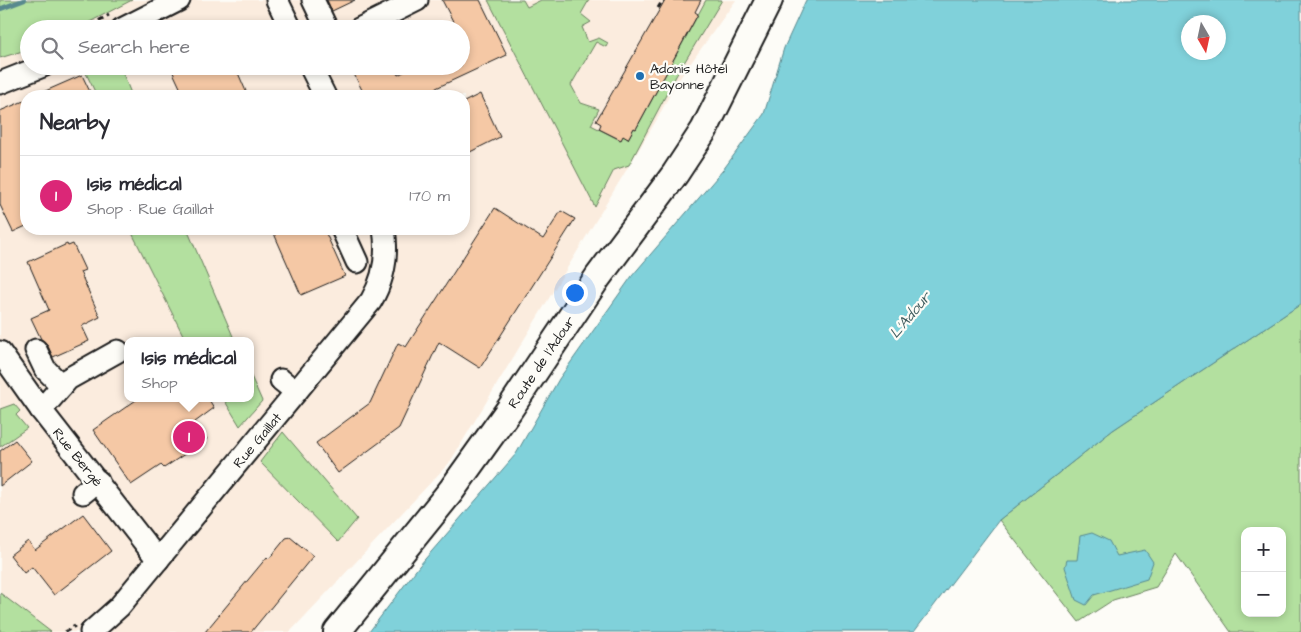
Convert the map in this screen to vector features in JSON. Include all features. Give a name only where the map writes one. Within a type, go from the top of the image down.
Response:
[{"type":"main road","name":"Route de l'Adour","points":[[337,632],[451,491],[509,410],[598,277],[675,174],[704,130],[769,0]]},
{"type":"street","points":[[140,20],[179,0]]},
{"type":"street","points":[[276,0],[286,20]]},
{"type":"street","points":[[313,0],[323,20]]},
{"type":"street","points":[[377,20],[417,0]]},
{"type":"street","points":[[0,83],[20,75]]},
{"type":"street","points":[[314,75],[322,90]]},
{"type":"street","points":[[345,235],[357,262]]},
{"type":"street","name":"Rue Gaillat","points":[[91,632],[119,608],[158,560],[188,513],[289,386],[326,368],[378,289],[385,259],[384,235]]},
{"type":"street","points":[[36,350],[45,368],[62,386]]},
{"type":"street","points":[[41,410],[68,379],[118,351]]},
{"type":"street","name":"Rue Bergé","points":[[0,352],[41,410],[73,466],[158,560]]},
{"type":"path","points":[[658,8],[663,0]]},
{"type":"shaded area","points":[[0,0],[736,0],[675,85],[656,121],[450,462],[290,632],[0,632]]},
{"type":"green space","points":[[0,0],[132,0],[93,20],[20,20],[20,52],[0,58]]},
{"type":"green space","points":[[488,0],[523,0],[527,7],[541,0],[589,0],[581,14],[591,22],[582,27],[588,42],[599,38],[608,43],[606,47],[596,42],[571,85],[581,103],[599,109],[591,125],[620,140],[623,136],[628,139],[634,128],[636,129],[706,0],[722,0],[676,76],[629,165],[614,170],[595,207]]},
{"type":"green space","points":[[87,75],[124,75],[130,90],[94,90]]},
{"type":"green space","points":[[133,235],[190,235],[233,337],[184,337]]},
{"type":"green space","points":[[1301,304],[1301,632],[1231,632],[1176,554],[1156,587],[1113,600],[1079,622],[999,520],[1113,430]]},
{"type":"green space","points":[[254,383],[262,401],[240,426],[225,402],[254,402]]},
{"type":"green space","points":[[14,404],[20,411],[16,415],[27,428],[0,447],[0,409]]},
{"type":"green space","points":[[283,432],[357,519],[338,542],[260,462]]},
{"type":"green space","points":[[0,593],[51,632],[0,632]]},
{"type":"water","name":"L'Adour","points":[[806,0],[1301,0],[1301,304],[1113,430],[999,520],[914,632],[369,632],[419,566],[516,454],[559,379],[632,276],[723,170],[764,114],[784,48]]},
{"type":"water","points":[[1092,533],[1109,541],[1117,556],[1145,550],[1153,562],[1147,579],[1094,595],[1086,605],[1076,600],[1065,567],[1067,560],[1077,560],[1080,536]]},
{"type":"building","points":[[327,0],[355,0],[332,11]]},
{"type":"building","points":[[442,0],[480,0],[507,55],[470,72],[470,20],[452,20]]},
{"type":"building","name":"Adonis Hôtel Bayonne","points":[[665,0],[701,0],[695,12],[698,14],[636,129],[634,128],[628,139],[623,136],[621,140],[599,129],[601,124],[596,121]]},
{"type":"building","points":[[82,75],[89,90],[48,90]]},
{"type":"building","points":[[174,75],[239,75],[245,90],[181,90]]},
{"type":"building","points":[[354,75],[464,75],[432,90],[362,90]]},
{"type":"building","points":[[480,94],[500,137],[470,152],[470,99]]},
{"type":"building","points":[[20,103],[20,229],[13,232],[0,205],[0,111]]},
{"type":"building","points":[[495,208],[543,239],[561,211],[575,219],[480,368],[439,342],[399,428],[338,473],[316,443],[370,403],[398,343],[406,347]]},
{"type":"building","points":[[275,235],[327,235],[345,276],[301,295]]},
{"type":"building","points":[[67,244],[68,246],[73,244],[85,270],[80,272],[100,317],[82,326],[89,341],[53,357],[47,344],[41,339],[31,318],[49,310],[28,262]]},
{"type":"building","points":[[133,402],[210,402],[214,408],[195,422],[207,439],[164,468],[161,465],[131,485],[93,430]]},
{"type":"building","points":[[15,440],[32,461],[0,486],[0,451]]},
{"type":"building","points":[[83,514],[111,551],[54,595],[32,567],[24,573],[10,555],[28,541],[35,550]]},
{"type":"building","points":[[290,537],[313,556],[251,632],[205,632],[267,557],[269,559],[286,538]]},
{"type":"waterway","points":[[0,9],[24,0]]},
{"type":"place","name":"Adonis Hôtel Bayonne","points":[[640,76]]},
{"type":"place","name":"Isis médical","points":[[189,437]]}]
